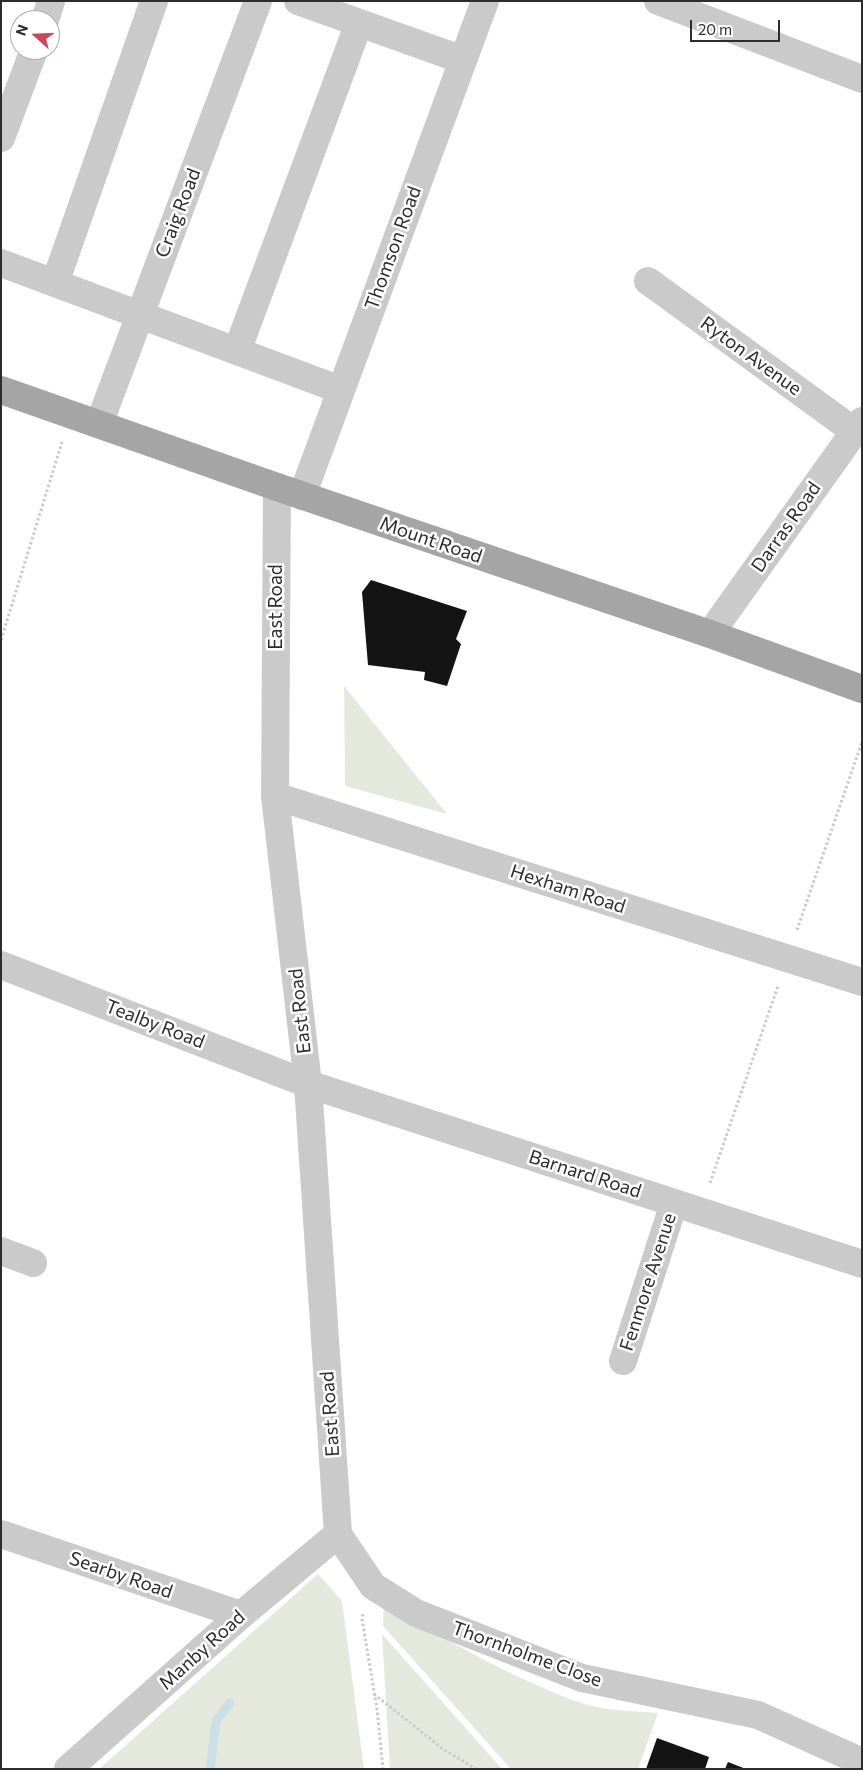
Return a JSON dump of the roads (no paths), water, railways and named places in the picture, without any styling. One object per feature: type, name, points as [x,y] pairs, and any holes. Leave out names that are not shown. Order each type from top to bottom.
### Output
[{"type":"main road","name":"Mount Road","points":[[1,390],[290,492],[710,634],[862,689]]},
{"type":"street","points":[[54,283],[154,1]]},
{"type":"street","name":"Craig Road","points":[[99,424],[258,1]]},
{"type":"street","points":[[298,1],[463,60]]},
{"type":"street","name":"Thomson Road","points":[[290,492],[341,390],[485,1]]},
{"type":"street","points":[[658,1],[862,79]]},
{"type":"street","points":[[237,351],[359,23]]},
{"type":"street","points":[[1,138],[30,60]]},
{"type":"street","points":[[1,263],[341,390]]},
{"type":"street","name":"Ryton Avenue","points":[[648,281],[858,426]]},
{"type":"street","name":"Darras Road","points":[[710,634],[858,426]]},
{"type":"street","name":"East Road","points":[[290,492],[275,796],[308,1084],[338,1534]]},
{"type":"street","name":"Hexham Road","points":[[275,796],[862,982]]},
{"type":"street","name":"Tealby Road","points":[[1,965],[308,1084]]},
{"type":"street","name":"Barnard Road","points":[[308,1084],[862,1264]]},
{"type":"street","name":"Fenmore Avenue","points":[[623,1361],[674,1203]]},
{"type":"street","points":[[1,1251],[33,1262]]},
{"type":"street","name":"Searby Road","points":[[1,1534],[240,1615]]},
{"type":"street","name":"Thornholme Close","points":[[338,1534],[373,1586],[416,1612],[582,1678],[758,1715],[862,1762]]},
{"type":"street","name":"Manby Road","points":[[68,1769],[240,1615],[338,1534]]},
{"type":"waterway","points":[[210,1769],[216,1721],[230,1703]]}]
